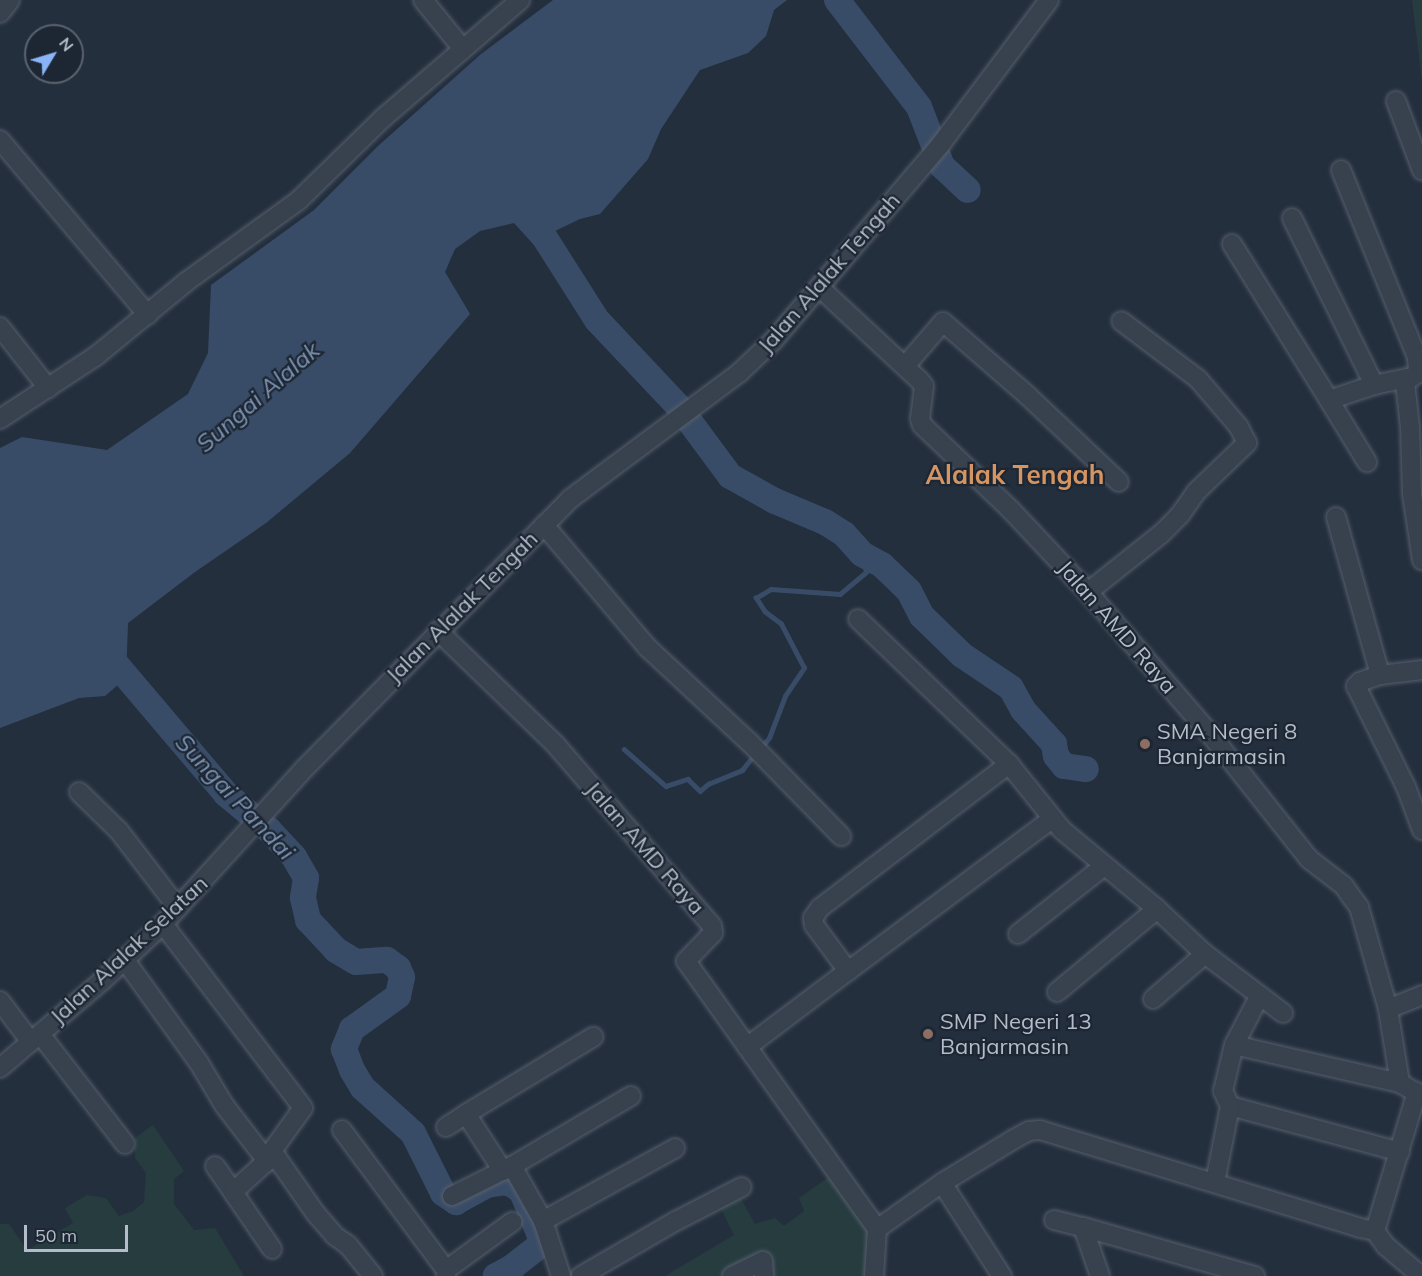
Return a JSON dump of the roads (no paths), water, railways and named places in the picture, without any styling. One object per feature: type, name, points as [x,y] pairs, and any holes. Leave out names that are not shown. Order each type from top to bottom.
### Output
[{"type":"street","points":[[0,13],[10,0]]},
{"type":"street","points":[[423,0],[462,48]]},
{"type":"street","points":[[0,419],[96,357],[186,282],[298,201],[383,118],[520,0]]},
{"type":"street","name":"Jalan Alalak Tengah","points":[[256,823],[438,631],[570,499],[688,412],[738,373],[773,341],[936,149],[1049,0]]},
{"type":"street","points":[[1396,101],[1422,170]]},
{"type":"street","points":[[0,140],[148,315]]},
{"type":"street","points":[[1329,400],[1418,373],[1417,357],[1341,170]]},
{"type":"street","points":[[1292,218],[1374,386]]},
{"type":"street","points":[[1232,244],[1366,462]]},
{"type":"street","name":"Jalan AMD Raya","points":[[819,287],[924,386],[920,419],[922,425],[1010,509],[1088,591],[1210,734],[1309,859],[1344,886],[1359,907],[1388,1009],[1415,1090],[1400,1152],[1375,1231]]},
{"type":"street","points":[[1088,591],[1161,534],[1180,515],[1196,492],[1246,443],[1239,427],[1198,379],[1121,321]]},
{"type":"street","points":[[904,366],[943,322],[1028,396],[1119,482]]},
{"type":"street","points":[[0,327],[48,388]]},
{"type":"street","points":[[1407,378],[1405,382],[1410,427],[1412,494],[1422,560]]},
{"type":"street","points":[[1336,518],[1380,675]]},
{"type":"street","points":[[544,525],[647,647],[758,750],[841,836]]},
{"type":"street","points":[[858,619],[1009,764],[1052,819],[1104,866],[1157,909],[1205,954],[1283,1013]]},
{"type":"street","name":"Jalan AMD Raya","points":[[438,631],[555,744],[712,926],[713,933],[686,961],[877,1229]]},
{"type":"street","points":[[1421,820],[1356,686],[1360,682],[1380,675],[1422,670]]},
{"type":"street","points":[[848,971],[814,925],[813,918],[820,908],[1009,764]]},
{"type":"street","points":[[79,792],[119,831],[178,908]]},
{"type":"street","points":[[747,1047],[1052,819]]},
{"type":"street","name":"Jalan Alalak Selatan","points":[[0,1068],[163,924],[256,823]]},
{"type":"street","points":[[1018,934],[1104,866]]},
{"type":"street","points":[[1057,992],[1157,909]]},
{"type":"street","points":[[163,924],[303,1108],[270,1156],[233,1192]]},
{"type":"street","points":[[1153,999],[1205,954]]},
{"type":"street","points":[[124,958],[175,1027],[184,1046],[199,1064],[224,1105],[270,1156],[335,1236],[348,1245],[373,1276]]},
{"type":"street","points":[[1388,1009],[1422,995]]},
{"type":"street","points":[[1215,1182],[1230,1106],[1223,1091],[1234,1045],[1259,997]]},
{"type":"street","points":[[0,1001],[36,1038],[126,1144]]},
{"type":"street","points":[[446,1127],[593,1037]]},
{"type":"street","points":[[1234,1045],[1415,1090]]},
{"type":"street","points":[[452,1196],[507,1168],[631,1096]]},
{"type":"street","points":[[1230,1106],[1400,1152]]},
{"type":"street","points":[[466,1114],[543,1221],[561,1276]]},
{"type":"street","points":[[342,1130],[446,1273],[512,1222]]},
{"type":"street","points":[[874,1276],[877,1229],[942,1183],[1029,1131],[1040,1130],[1375,1231],[1386,1246],[1421,1276]]},
{"type":"street","points":[[543,1221],[675,1148]]},
{"type":"street","points":[[215,1166],[272,1249]]},
{"type":"street","points":[[942,1183],[1002,1276]]},
{"type":"street","points":[[581,1276],[676,1221],[742,1187]]},
{"type":"street","points":[[1054,1220],[1255,1276]]},
{"type":"street","points":[[1083,1227],[1100,1276]]},
{"type":"street","points":[[1189,1276],[1196,1259]]},
{"type":"street","points":[[732,1276],[763,1261],[764,1276]]},
{"type":"water","name":"Sungai Alalak","points":[[553,0],[787,0],[774,10],[766,36],[748,53],[700,70],[661,129],[648,159],[600,214],[580,219],[555,231],[569,259],[553,266],[514,223],[480,231],[455,249],[445,272],[470,314],[350,453],[266,523],[195,572],[128,623],[126,678],[105,696],[79,698],[0,728],[0,448],[22,437],[107,450],[188,394],[208,353],[211,285],[314,210],[378,146],[481,54]]},
{"type":"waterway","points":[[837,0],[919,107],[942,166],[968,190]]},
{"type":"waterway","points":[[543,235],[597,320],[679,407],[730,476],[775,501],[825,522],[844,534],[862,554],[882,565],[909,591],[922,616],[962,655],[1011,688],[1023,710],[1054,744],[1056,756],[1064,766],[1086,769]]},
{"type":"waterway","points":[[760,749],[769,738],[785,696],[804,668],[781,624],[765,612],[756,598],[771,589],[840,594],[866,572],[862,554]]},
{"type":"waterway","name":"Sungai Pandai","points":[[104,650],[226,794],[269,830],[294,857],[306,878],[303,898],[308,920],[336,950],[356,962],[387,960],[398,968],[402,977],[398,996],[352,1029],[344,1049],[352,1070],[363,1088],[413,1133],[443,1193],[456,1202],[487,1185],[505,1182],[522,1192],[543,1243],[514,1266],[496,1276]]},
{"type":"waterway","points":[[624,749],[666,786],[688,779],[700,791],[708,784],[742,770],[754,755]]},
{"type":"place","name":"SMA Negeri 8 Banjarmasin","points":[[1145,744]]},
{"type":"place","name":"SMP Negeri 13 Banjarmasin","points":[[928,1034]]},
{"type":"district","name":"Alalak Tengah","points":[[1015,475]]}]
